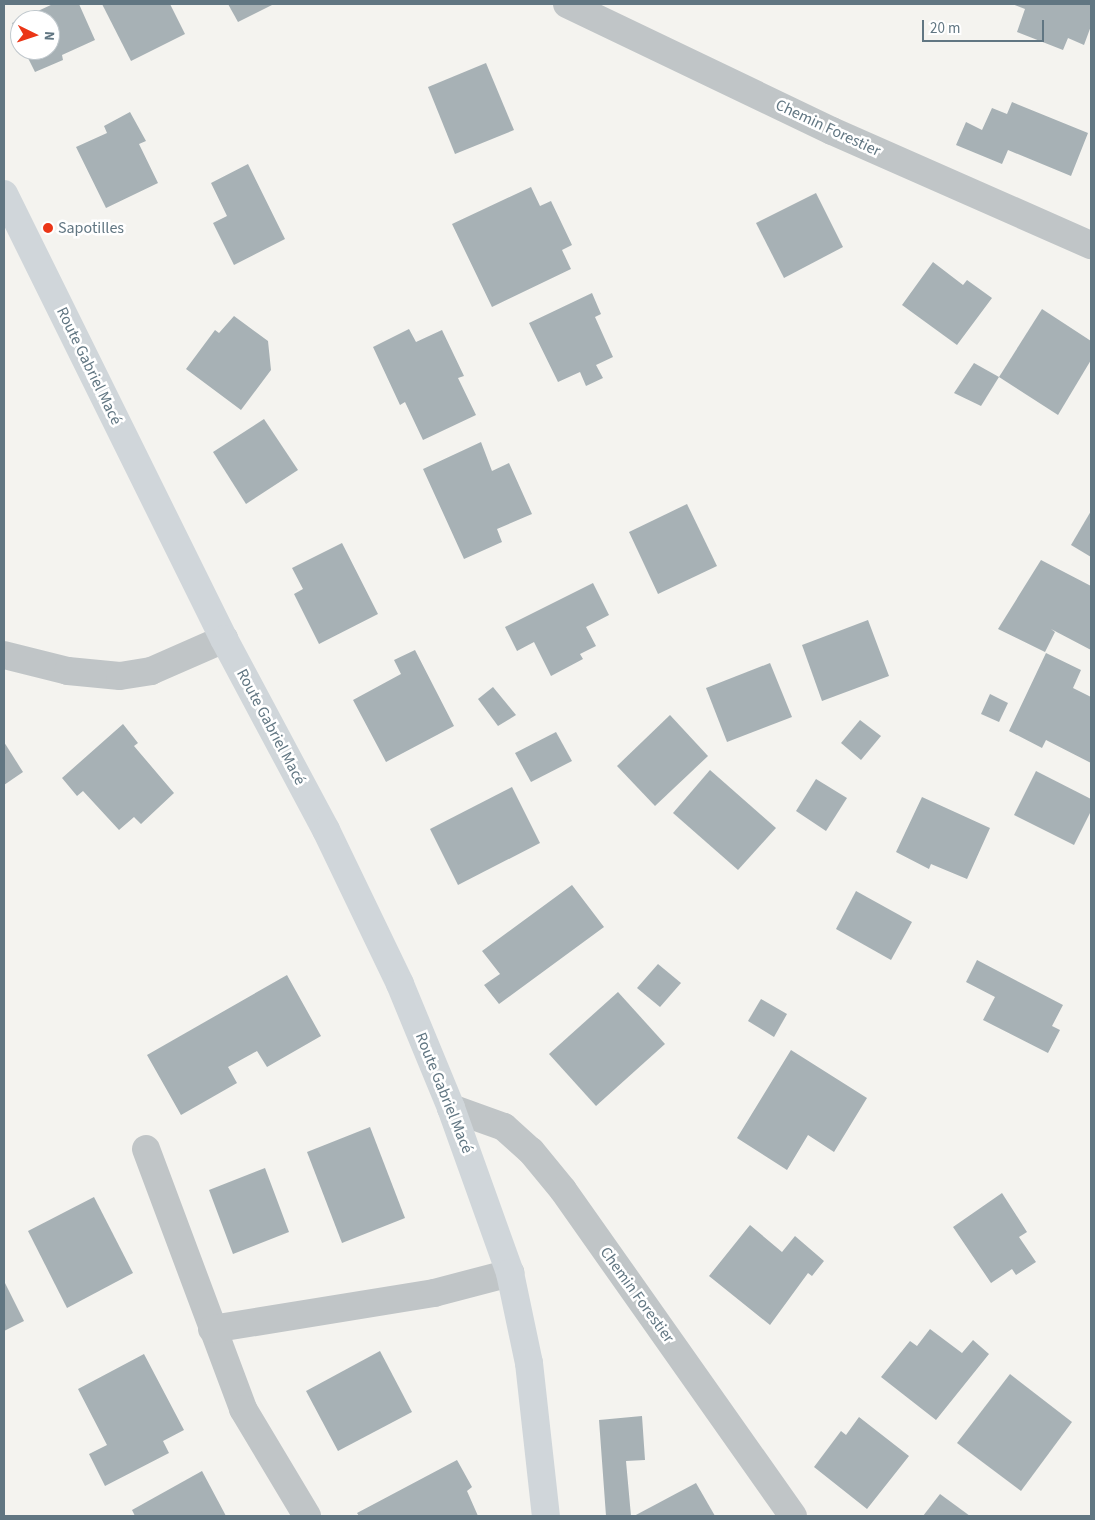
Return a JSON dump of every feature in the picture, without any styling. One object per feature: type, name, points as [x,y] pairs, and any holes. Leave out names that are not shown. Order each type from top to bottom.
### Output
[{"type":"main road","name":"Route Gabriel Macé","points":[[4,194],[224,639],[330,839],[400,984],[451,1108],[510,1273],[529,1364],[546,1516]]},
{"type":"street","name":"Chemin Forestier","points":[[567,4],[832,131],[1091,245]]},
{"type":"street","points":[[4,655],[68,671],[120,676],[151,671],[224,639]]},
{"type":"street","name":"Chemin Forestier","points":[[451,1108],[504,1128],[531,1151],[563,1190],[793,1516]]},
{"type":"street","points":[[146,1148],[243,1409],[307,1516]]},
{"type":"street","points":[[212,1329],[434,1294],[510,1273]]},
{"type":"building","points":[[53,4],[79,4],[95,40],[62,55],[63,60],[35,72],[29,60],[60,60],[60,10],[40,10]]},
{"type":"building","points":[[102,4],[170,4],[185,34],[131,61]]},
{"type":"building","points":[[228,4],[274,4],[238,22]]},
{"type":"building","points":[[1012,4],[1091,4],[1091,26],[1084,45],[1068,38],[1063,50],[1017,32],[1025,9]]},
{"type":"building","points":[[486,63],[514,130],[455,154],[428,87]]},
{"type":"building","points":[[1012,102],[1088,133],[1071,176],[1008,150],[1002,164],[956,145],[966,122],[982,130],[992,108],[1007,114]]},
{"type":"building","points":[[130,112],[146,141],[139,144],[158,183],[106,208],[76,147],[107,133],[104,126]]},
{"type":"building","points":[[248,164],[285,239],[234,265],[213,223],[227,216],[211,183]]},
{"type":"building","points":[[531,187],[540,206],[551,201],[572,245],[562,250],[571,269],[492,307],[452,224]]},
{"type":"building","points":[[816,193],[843,247],[784,278],[756,223]]},
{"type":"building","points":[[933,262],[963,285],[967,280],[992,298],[957,345],[902,305]]},
{"type":"building","points":[[592,293],[601,314],[595,317],[613,357],[596,365],[603,378],[586,386],[580,372],[558,382],[529,323]]},
{"type":"building","points":[[1042,309],[1091,341],[1091,360],[1058,415],[999,377]]},
{"type":"building","points":[[234,316],[268,341],[271,370],[241,410],[186,369],[215,330],[219,333]]},
{"type":"building","points":[[409,329],[416,342],[442,330],[464,376],[458,378],[476,415],[423,440],[405,402],[400,405],[373,347]]},
{"type":"building","points":[[974,363],[999,377],[981,406],[954,393]]},
{"type":"building","points":[[264,419],[298,470],[246,504],[213,452]]},
{"type":"building","points":[[481,442],[492,471],[509,463],[532,514],[497,529],[502,542],[464,559],[423,469]]},
{"type":"building","points":[[687,504],[717,566],[658,594],[629,532]]},
{"type":"building","points":[[1091,511],[1091,557],[1071,545]]},
{"type":"building","points":[[342,543],[378,614],[319,644],[294,594],[303,589],[292,568]]},
{"type":"building","points":[[1041,560],[1091,586],[1091,650],[1051,629],[1055,632],[1045,652],[998,629]]},
{"type":"building","points":[[593,583],[609,615],[586,627],[596,646],[580,654],[583,659],[551,676],[534,642],[517,651],[505,627]]},
{"type":"building","points":[[868,620],[889,676],[822,701],[802,645]]},
{"type":"building","points":[[415,650],[454,726],[386,762],[353,700],[401,674],[394,660]]},
{"type":"building","points":[[1046,653],[1081,670],[1073,688],[1091,697],[1091,763],[1046,740],[1042,748],[1009,731]]},
{"type":"building","points":[[770,663],[792,717],[727,742],[706,688]]},
{"type":"building","points":[[493,687],[516,715],[498,726],[478,699]]},
{"type":"building","points":[[990,694],[1008,703],[999,722],[981,714]]},
{"type":"building","points":[[670,715],[708,756],[655,806],[617,766]]},
{"type":"building","points":[[860,720],[881,736],[861,760],[841,743]]},
{"type":"building","points":[[123,724],[138,743],[134,746],[174,793],[141,824],[134,817],[119,830],[83,791],[77,796],[62,778]]},
{"type":"building","points":[[556,732],[572,761],[531,782],[515,753]]},
{"type":"building","points":[[4,742],[23,772],[4,785]]},
{"type":"building","points":[[710,770],[776,828],[738,870],[673,813]]},
{"type":"building","points":[[1036,771],[1091,799],[1091,811],[1074,845],[1014,815]]},
{"type":"building","points":[[816,779],[847,798],[826,831],[796,811]]},
{"type":"building","points":[[512,787],[540,843],[458,885],[430,829]]},
{"type":"building","points":[[922,797],[990,828],[967,879],[931,864],[929,869],[896,852]]},
{"type":"building","points":[[572,885],[604,927],[499,1004],[484,985],[500,974],[482,951]]},
{"type":"building","points":[[856,891],[912,922],[891,960],[836,929]]},
{"type":"building","points":[[977,960],[1063,1005],[1052,1026],[1060,1030],[1048,1053],[983,1020],[995,997],[966,982]]},
{"type":"building","points":[[658,964],[681,983],[660,1007],[637,988]]},
{"type":"building","points":[[287,975],[321,1036],[267,1067],[257,1051],[228,1067],[237,1083],[181,1115],[147,1055]]},
{"type":"building","points":[[618,992],[665,1044],[596,1106],[549,1054]]},
{"type":"building","points":[[761,999],[787,1014],[774,1037],[748,1021]]},
{"type":"building","points":[[791,1050],[867,1098],[834,1152],[808,1135],[787,1170],[737,1138]]},
{"type":"building","points":[[370,1127],[405,1218],[342,1243],[307,1152]]},
{"type":"building","points":[[265,1168],[289,1232],[233,1254],[209,1190]]},
{"type":"building","points":[[1002,1193],[1027,1232],[1019,1237],[1036,1262],[1016,1275],[1012,1269],[991,1283],[953,1227]]},
{"type":"building","points":[[94,1197],[133,1273],[67,1308],[28,1231]]},
{"type":"building","points":[[750,1225],[782,1252],[795,1236],[824,1261],[812,1276],[808,1273],[770,1325],[709,1276]]},
{"type":"building","points":[[4,1281],[24,1321],[4,1331]]},
{"type":"building","points":[[930,1329],[962,1353],[973,1340],[989,1354],[936,1420],[881,1377],[910,1341],[917,1346]]},
{"type":"building","points":[[380,1351],[412,1412],[338,1451],[306,1391]]},
{"type":"building","points":[[144,1354],[184,1430],[163,1441],[169,1453],[105,1486],[89,1454],[107,1445],[78,1389]]},
{"type":"building","points":[[1010,1374],[1072,1422],[1021,1491],[957,1443]]},
{"type":"building","points":[[642,1416],[645,1460],[626,1461],[631,1516],[606,1516],[599,1420]]},
{"type":"building","points":[[859,1417],[909,1456],[867,1509],[814,1467],[841,1431],[846,1435]]},
{"type":"building","points":[[457,1460],[472,1487],[467,1491],[478,1516],[359,1516],[357,1513]]},
{"type":"building","points":[[202,1471],[226,1516],[135,1516],[132,1510]]},
{"type":"building","points":[[696,1483],[715,1516],[634,1516]]},
{"type":"building","points":[[940,1494],[970,1516],[923,1516]]},
{"type":"place","name":"Sapotilles","points":[[48,228]]}]
